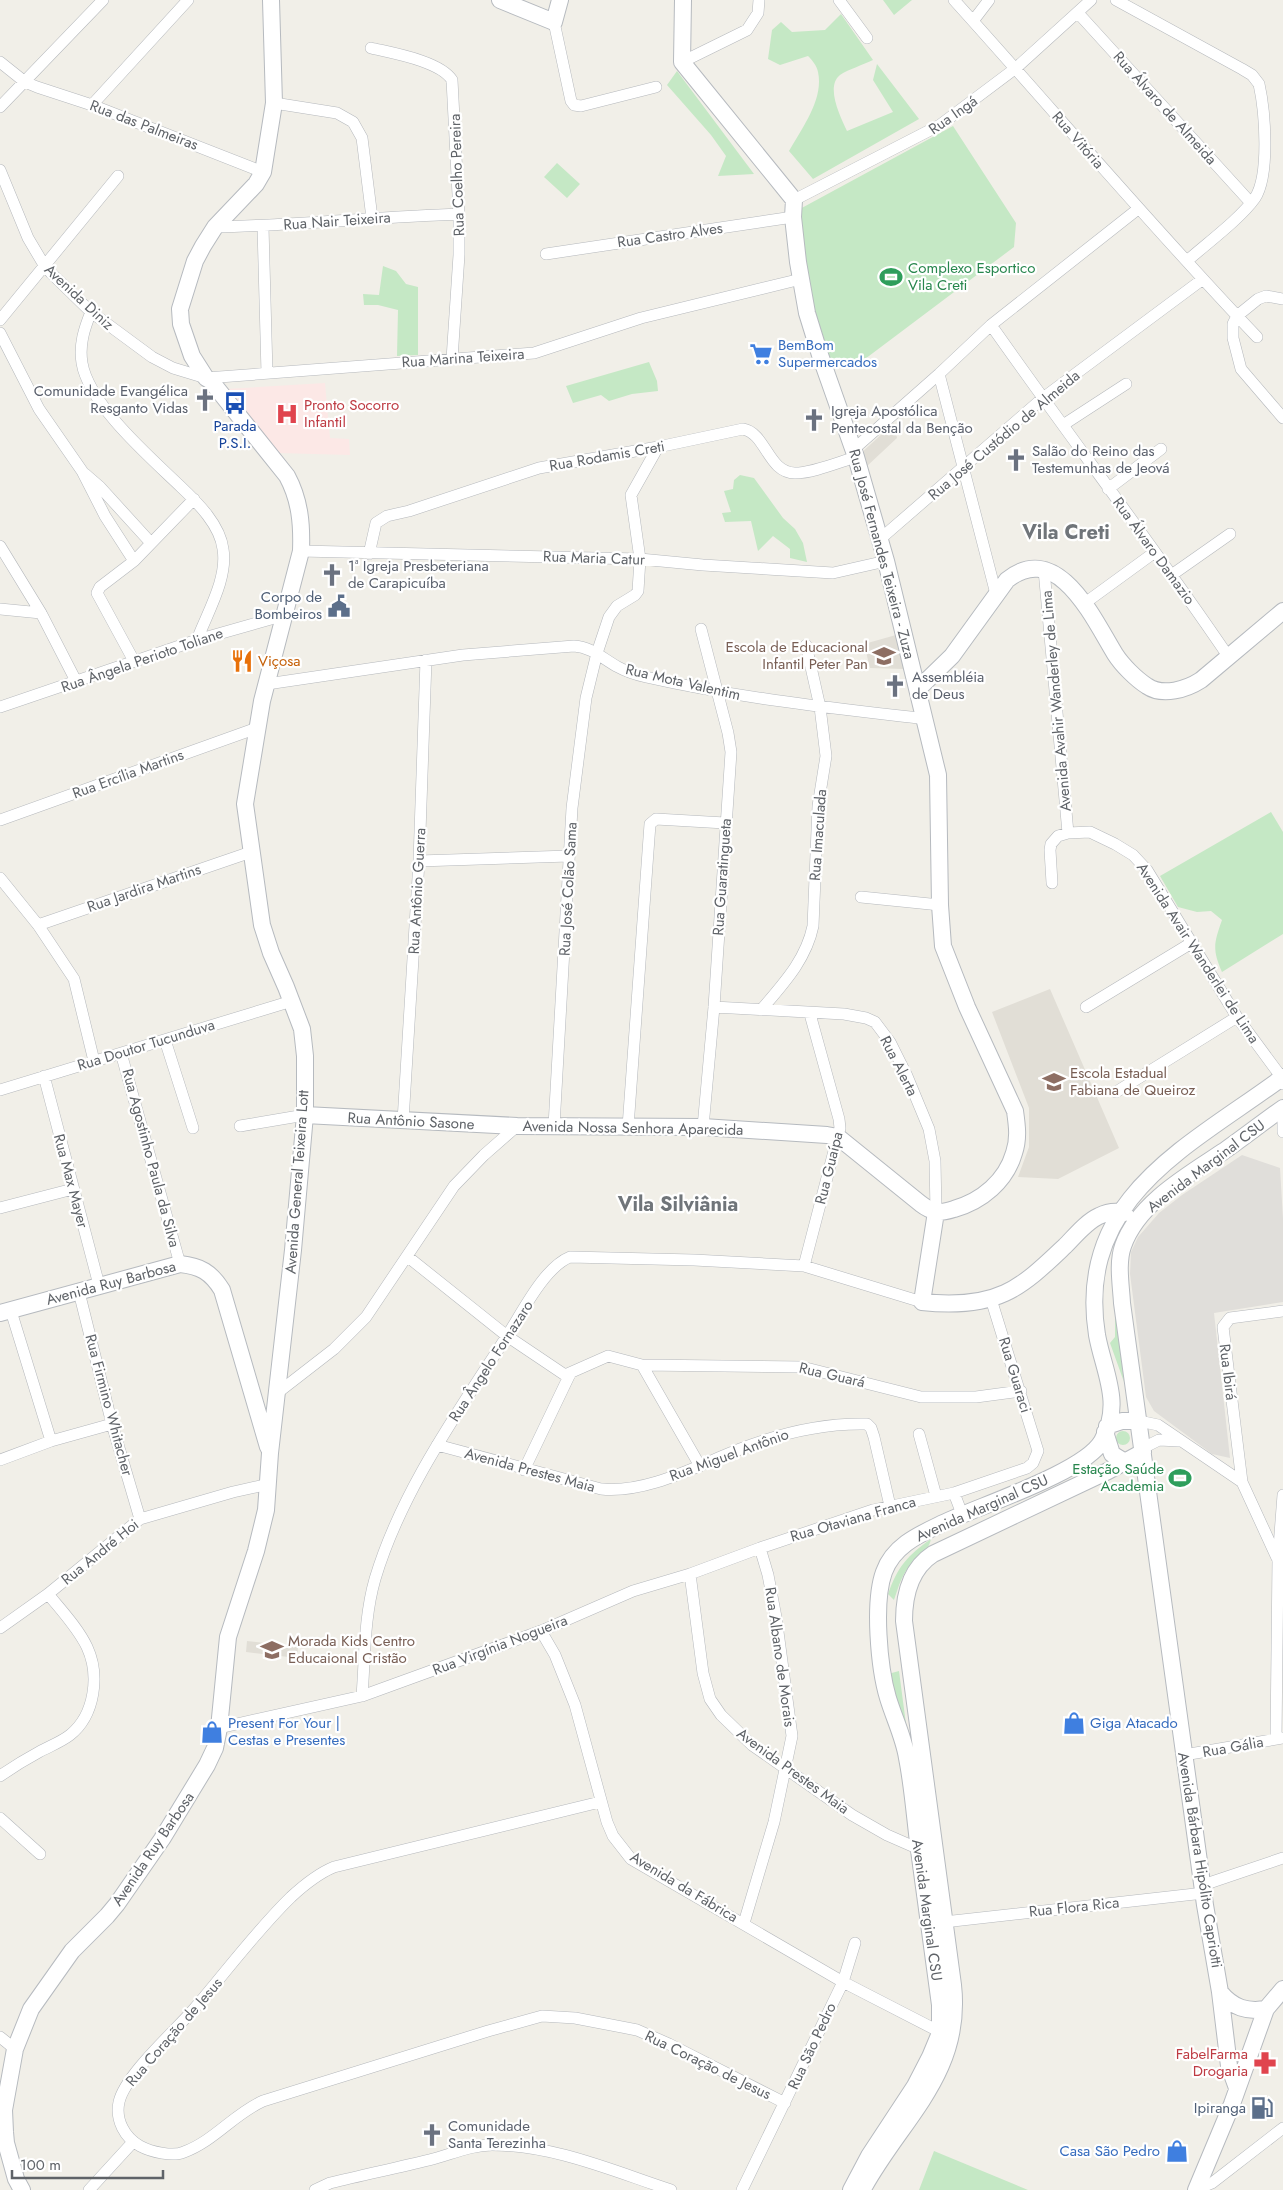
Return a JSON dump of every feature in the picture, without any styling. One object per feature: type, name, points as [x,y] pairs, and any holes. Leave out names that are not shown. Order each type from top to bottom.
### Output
[{"type":"street","points":[[0,108],[104,0]]},
{"type":"street","points":[[92,104],[188,0]]},
{"type":"street","name":"Avenida General Teixeira Lott","points":[[269,1484],[270,1454],[293,1250],[305,1115],[304,1042],[292,1001],[265,939],[251,852],[246,794],[257,728],[301,551],[302,527],[295,491],[287,476],[211,381],[206,378],[192,356],[185,338],[180,309],[195,261],[214,228],[246,198],[263,172],[274,103],[271,0]]},
{"type":"street","points":[[500,0],[554,22]]},
{"type":"street","points":[[560,0],[554,22],[571,100],[574,105],[581,106],[656,87]]},
{"type":"street","points":[[683,0],[682,62],[794,200]]},
{"type":"street","points":[[682,62],[747,30],[758,13],[759,0]]},
{"type":"street","points":[[839,0],[867,38]]},
{"type":"street","name":"Rua Vitória","points":[[954,0],[1016,68],[1138,209],[1257,337]]},
{"type":"street","points":[[973,21],[988,0]]},
{"type":"street","name":"Rua Ingá","points":[[794,200],[923,136],[956,115],[1016,68],[1091,0]]},
{"type":"street","points":[[1116,0],[1242,69],[1256,79],[1261,93],[1265,156],[1260,187],[1251,203],[1186,261]]},
{"type":"street","name":"Rua Álvaro de Almeida","points":[[1078,13],[1251,203]]},
{"type":"street","name":"Rua Coelho Pereira","points":[[371,48],[425,62],[444,72],[452,80],[459,214],[459,255],[452,359]]},
{"type":"street","name":"Rua das Palmeiras","points":[[0,62],[25,82],[36,87],[92,104],[263,172]]},
{"type":"street","points":[[274,103],[337,113],[353,122],[362,138],[372,218]]},
{"type":"street","name":"Avenida Diniz","points":[[0,170],[3,193],[44,265],[91,312],[152,357],[173,368],[206,378]]},
{"type":"street","points":[[0,320],[118,176]]},
{"type":"street","name":"Rua José Fernandes Teixeira - Zuza","points":[[794,200],[793,217],[801,279],[808,313],[820,355],[855,453],[886,561],[926,719],[938,775],[940,905],[943,946],[954,977],[1015,1111],[1017,1127],[1015,1153],[1007,1171],[999,1181],[973,1202],[946,1211],[936,1212]]},
{"type":"street","points":[[855,453],[991,325],[1138,209]]},
{"type":"street","name":"Rua Nair Teixeira","points":[[214,228],[262,227],[372,218],[459,214]]},
{"type":"street","name":"Rua Castro Alves","points":[[546,254],[793,217]]},
{"type":"street","points":[[262,227],[267,373]]},
{"type":"street","name":"Rua Marina Teixeira","points":[[206,378],[534,353],[641,318],[801,279]]},
{"type":"street","name":"Rua José Custódio de Almeida","points":[[879,540],[965,468],[1043,398],[1203,279]]},
{"type":"street","points":[[1283,299],[1266,296],[1258,299],[1237,316],[1233,324],[1233,338],[1241,368],[1283,418]]},
{"type":"street","points":[[91,312],[82,335],[80,350],[86,379],[122,428],[194,499],[220,536],[224,565],[197,640]]},
{"type":"street","name":"Rua Álvaro Damazio","points":[[991,325],[1108,488],[1173,574],[1228,656]]},
{"type":"street","points":[[0,334],[39,408],[82,471],[105,516],[134,561]]},
{"type":"street","points":[[939,374],[965,468],[996,594]]},
{"type":"street","points":[[1063,425],[1126,384]]},
{"type":"street","name":"Rua Rodamis Creti","points":[[369,554],[376,523],[387,516],[409,511],[539,468],[658,447],[743,429],[754,434],[776,464],[785,471],[800,472],[855,453]]},
{"type":"street","name":"Rua José Colão Sama","points":[[554,1126],[569,856],[578,757],[586,698],[597,653],[612,611],[638,591],[640,559],[631,495],[658,447]]},
{"type":"street","points":[[1108,488],[1161,449]]},
{"type":"street","points":[[82,471],[100,486],[151,543]]},
{"type":"street","points":[[134,661],[97,593],[100,587],[134,561],[194,499]]},
{"type":"street","points":[[1173,574],[1230,534]]},
{"type":"street","points":[[0,546],[41,613],[76,681]]},
{"type":"street","name":"Rua Maria Catur","points":[[301,551],[640,559],[703,566],[833,573],[886,561]]},
{"type":"street","points":[[1085,603],[1156,552]]},
{"type":"street","points":[[918,689],[952,656],[996,594],[1013,575],[1028,570],[1044,570],[1055,575],[1071,588],[1085,603],[1116,656],[1148,687],[1163,691],[1189,687],[1201,680],[1283,611]]},
{"type":"street","name":"Avenida Avahir Wanderley de Lima","points":[[1044,570],[1068,833]]},
{"type":"street","points":[[0,609],[41,613]]},
{"type":"street","name":"Rua Ângela Perioto Toliane","points":[[0,707],[197,640],[285,615]]},
{"type":"street","name":"Rua Guaratingueta","points":[[701,629],[718,692],[731,752],[714,1007],[703,1127]]},
{"type":"street","name":"Rua Imaculada","points":[[762,1010],[802,959],[810,940],[813,926],[818,806],[826,756],[820,707],[806,645]]},
{"type":"street","name":"Rua Mota Valentim","points":[[267,684],[426,660],[582,646],[597,653],[618,668],[718,692],[820,707],[926,719]]},
{"type":"street","name":"Rua Antônio Guerra","points":[[403,1121],[419,861],[426,660]]},
{"type":"street","name":"Rua Ercília Martins","points":[[0,820],[257,728]]},
{"type":"street","points":[[628,1127],[649,827],[652,821],[656,819],[725,823]]},
{"type":"street","name":"Avenida Avair Wanderlei de Lima","points":[[1068,833],[1090,832],[1133,854],[1147,870],[1237,1017],[1283,1080]]},
{"type":"street","points":[[1052,883],[1051,844],[1058,836],[1068,833]]},
{"type":"street","name":"Rua Jardira Martins","points":[[38,925],[251,852]]},
{"type":"street","points":[[419,861],[569,856]]},
{"type":"street","points":[[0,878],[38,925],[74,979],[94,1061]]},
{"type":"street","points":[[861,897],[940,905]]},
{"type":"street","points":[[1086,1007],[1192,942]]},
{"type":"street","name":"Rua Doutor Tucunduva","points":[[0,1090],[292,1001]]},
{"type":"street","name":"Rua Alerta","points":[[714,1007],[810,1014],[844,1014],[871,1019],[890,1042],[907,1076],[929,1129],[935,1161],[936,1212]]},
{"type":"street","name":"Rua Guaípa","points":[[804,1266],[840,1128],[840,1119],[810,1014]]},
{"type":"street","points":[[1116,1092],[1237,1017]]},
{"type":"street","points":[[165,1040],[192,1128]]},
{"type":"street","name":"Rua Agostinho Paula da Silva","points":[[121,1053],[180,1264]]},
{"type":"street","name":"Rua Max Mayer","points":[[44,1076],[99,1285]]},
{"type":"street","name":"Avenida Marginal CSU","points":[[946,2035],[940,2005],[907,1757],[887,1695],[881,1663],[879,1598],[883,1573],[891,1558],[907,1541],[962,1514],[1057,1475],[1072,1467],[1095,1450],[1106,1429],[1112,1404],[1112,1388],[1098,1336],[1095,1293],[1098,1264],[1108,1232],[1119,1212],[1159,1166],[1283,1080]]},
{"type":"street","name":"Avenida Marginal CSU","points":[[946,2035],[955,2018],[955,2002],[904,1621],[905,1597],[914,1572],[922,1561],[941,1550],[1125,1462],[1143,1450],[1122,1303],[1120,1263],[1122,1248],[1130,1229],[1139,1217],[1162,1196],[1283,1108]]},
{"type":"street","points":[[240,1126],[305,1115]]},
{"type":"street","name":"Rua Antônio Sasone","points":[[305,1115],[517,1126]]},
{"type":"street","points":[[1283,1119],[1283,1132]]},
{"type":"street","name":"Avenida Nossa Senhora Aparecida","points":[[276,1394],[349,1335],[366,1317],[408,1258],[454,1186],[484,1155],[517,1126],[703,1127],[778,1130],[838,1137]]},
{"type":"street","points":[[838,1137],[921,1204],[936,1212],[922,1302],[946,1304],[991,1299],[1022,1283],[1088,1223],[1099,1216],[1119,1212],[1139,1217]]},
{"type":"street","points":[[0,1208],[73,1189]]},
{"type":"street","name":"Rua Ângelo Fornazaro","points":[[362,1696],[367,1628],[375,1581],[388,1542],[437,1445],[551,1269],[557,1264],[570,1257],[694,1260],[804,1266],[922,1302]]},
{"type":"street","points":[[408,1258],[507,1336],[566,1374],[524,1470]]},
{"type":"street","name":"Avenida Ruy Barbosa","points":[[6,1312],[180,1264],[194,1266],[208,1272],[222,1290],[270,1454]]},
{"type":"street","name":"Rua Firmino Whitacher","points":[[79,1292],[112,1424],[140,1519]]},
{"type":"street","name":"Rua Guaraci","points":[[991,1299],[1038,1451]]},
{"type":"street","name":"Rua Ibirá","points":[[1242,1482],[1223,1326],[1230,1318],[1283,1311]]},
{"type":"street","points":[[6,1312],[51,1441]]},
{"type":"street","name":"Rua Guará","points":[[566,1374],[608,1356],[642,1365],[802,1367],[921,1396],[968,1397],[1021,1391]]},
{"type":"street","points":[[642,1365],[700,1466]]},
{"type":"street","points":[[1125,1462],[1112,1454],[1106,1429],[1122,1421],[1140,1421],[1158,1425],[1242,1482],[1278,1560]]},
{"type":"street","points":[[0,1460],[51,1441],[112,1424]]},
{"type":"street","name":"Rua Miguel Antônio","points":[[623,1490],[670,1477],[750,1445],[791,1432],[819,1426],[867,1424],[871,1428],[874,1437],[890,1506]]},
{"type":"street","points":[[919,1434],[936,1496]]},
{"type":"street","points":[[1143,1450],[1159,1440],[1179,1441]]},
{"type":"street","name":"Avenida Prestes Maia","points":[[437,1445],[524,1470],[601,1489],[623,1490]]},
{"type":"street","name":"Avenida Bárbara Hipólito Capriotti","points":[[1143,1450],[1184,1755],[1220,1992],[1229,2066],[1237,2088]]},
{"type":"street","name":"Rua Otaviana Franca","points":[[690,1574],[760,1548],[890,1506],[954,1493],[1017,1473],[1033,1463],[1038,1451]]},
{"type":"street","name":"Avenida Ruy Barbosa","points":[[22,2190],[16,2179],[4,2132],[4,2110],[15,2049],[31,2009],[72,1951],[117,1904],[184,1805],[207,1766],[215,1748],[219,1728],[226,1646],[256,1551],[266,1510],[269,1484]]},
{"type":"street","name":"Rua André Hoi","points":[[0,1628],[48,1594],[140,1519],[269,1484]]},
{"type":"street","points":[[954,1493],[962,1514]]},
{"type":"street","points":[[1280,1739],[1278,1560],[1283,1495]]},
{"type":"street","name":"Rua Albano de Morais","points":[[744,1923],[774,1822],[792,1736],[776,1617],[768,1575],[760,1548]]},
{"type":"street","name":"Avenida Prestes Maia","points":[[690,1574],[703,1673],[710,1699],[721,1715],[752,1745],[852,1815],[881,1832],[919,1849]]},
{"type":"street","name":"Rua Virgínia Nogueira","points":[[219,1728],[362,1696],[541,1631],[633,1591],[690,1574]]},
{"type":"street","points":[[0,1776],[68,1736],[84,1720],[89,1707],[94,1678],[87,1646],[48,1594]]},
{"type":"street","points":[[880,1649],[886,1661],[895,1662],[900,1660],[904,1621]]},
{"type":"street","name":"Avenida da Fábrica","points":[[541,1631],[555,1655],[575,1704],[600,1802],[613,1836],[632,1858],[843,1982],[946,2035]]},
{"type":"street","name":"Rua Gália","points":[[1184,1755],[1280,1739]]},
{"type":"street","name":"Rua Coração de Jesus","points":[[600,1802],[343,1865],[318,1874],[290,1898],[265,1925],[194,2009],[132,2077],[119,2102],[118,2114],[126,2136],[133,2142],[155,2151],[182,2153],[200,2145],[248,2108],[263,2101],[488,2030],[542,2016],[591,2020],[637,2030],[669,2044],[785,2103]]},
{"type":"street","points":[[0,1818],[40,1854]]},
{"type":"street","name":"Rua Flora Rica","points":[[944,1922],[1204,1889],[1283,1858]]},
{"type":"street","name":"Rua São Pedro","points":[[742,2190],[843,1982],[855,1943]]},
{"type":"street","points":[[1196,2189],[1232,2104],[1266,2008],[1283,1989]]},
{"type":"street","points":[[1220,1992],[1227,2000],[1245,2010],[1266,2008]]},
{"type":"street","points":[[851,2190],[869,2156],[946,2035]]},
{"type":"street","points":[[863,2190],[925,2095],[943,2061],[946,2035]]},
{"type":"street","points":[[0,2037],[15,2049]]},
{"type":"street","points":[[1196,2189],[1212,2183],[1283,2128]]},
{"type":"street","points":[[89,2190],[133,2142]]},
{"type":"street","points":[[315,2190],[330,2183],[430,2160],[468,2148],[490,2145],[543,2150],[578,2159],[671,2190]]},
{"type":"shaded area","name":"Pronto Socorro Infantil","points":[[325,383],[330,438],[349,439],[350,455],[277,453],[226,389]]},
{"type":"shaded area","points":[[894,423],[897,438],[866,467],[860,454]]},
{"type":"shaded area","name":"Escola de Educacional Infantil Peter Pan","points":[[896,635],[904,669],[870,668],[864,644]]},
{"type":"shaded area","name":"Escola Estadual Fabiana de Queiroz","points":[[1050,989],[1119,1148],[1058,1179],[1018,1177],[1029,1147],[1029,1108],[992,1012]]},
{"type":"shaded area","points":[[1242,1155],[1280,1168],[1283,1219],[1283,1302],[1214,1313],[1230,1458],[1212,1454],[1154,1411],[1146,1397],[1130,1274],[1131,1252],[1138,1237],[1159,1213],[1182,1195]]},
{"type":"shaded area","name":"Morada Kids Centro Educaional Cristão","points":[[247,1641],[298,1647],[297,1658],[246,1652]]},
{"type":"green space","points":[[883,0],[912,0],[894,15]]},
{"type":"green space","points":[[841,14],[873,60],[840,75],[836,80],[834,95],[847,131],[893,112],[873,80],[877,64],[919,119],[813,179],[789,151],[815,103],[819,82],[817,70],[808,56],[780,65],[768,59],[772,30],[781,22],[792,32],[825,30]]},
{"type":"green space","points":[[677,71],[754,174],[718,176],[726,156],[711,135],[667,85]]},
{"type":"green space","name":"Complexo Esportico Vila Creti","points":[[953,126],[1016,223],[1014,247],[853,368],[829,362],[813,307],[798,210]]},
{"type":"green space","points":[[557,163],[580,184],[567,198],[544,177]]},
{"type":"green space","points":[[383,266],[396,271],[406,284],[418,287],[418,355],[397,356],[398,310],[378,305],[364,305],[363,294],[379,295]]},
{"type":"green space","points":[[649,362],[657,381],[658,391],[632,394],[609,401],[601,395],[573,403],[566,386]]},
{"type":"green space","points":[[740,475],[754,478],[783,518],[795,529],[803,543],[807,562],[790,558],[790,549],[773,536],[758,551],[751,521],[725,522],[722,513],[731,512],[724,491],[733,489],[734,480]]},
{"type":"green space","points":[[1271,812],[1283,832],[1283,934],[1222,972],[1215,952],[1215,946],[1222,920],[1211,911],[1197,912],[1178,907],[1160,876]]},
{"type":"green space","points":[[1115,1302],[1124,1382],[1110,1343],[1115,1337]]},
{"type":"green space","points":[[1120,1431],[1126,1431],[1130,1438],[1126,1445],[1120,1445],[1116,1441],[1116,1435]]},
{"type":"green space","points":[[931,1539],[927,1548],[904,1574],[894,1600],[888,1594],[904,1562]]},
{"type":"green space","points":[[899,1671],[911,1762],[888,1674]]},
{"type":"green space","points":[[934,2151],[1028,2190],[919,2190]]},
{"type":"place","name":"Complexo Esportico Vila Creti","points":[[891,277]]},
{"type":"place","name":"BemBom Supermercados","points":[[761,354]]},
{"type":"place","name":"Comunidade Evangélica Resganto Vidas","points":[[205,400]]},
{"type":"place","name":"Parada P.S.I.","points":[[235,403]]},
{"type":"place","name":"Pronto Socorro Infantil","points":[[287,414]]},
{"type":"place","name":"Igreja Apostólica Pentecostal da Benção","points":[[814,420]]},
{"type":"place","name":"Salão do Reino das Testemunhas de Jeová","points":[[1016,460]]},
{"type":"place","name":"1ª Igreja Presbeteriana de Carapicuíba","points":[[332,575]]},
{"type":"place","name":"Corpo de Bombeiros","points":[[339,606]]},
{"type":"place","name":"Escola de Educacional Infantil Peter Pan","points":[[884,656]]},
{"type":"place","name":"Viçosa","points":[[242,661]]},
{"type":"place","name":"Assembléia de Deus","points":[[895,686]]},
{"type":"place","name":"Escola Estadual Fabiana de Queiroz","points":[[1054,1082]]},
{"type":"place","name":"Estação Saúde Academia","points":[[1180,1478]]},
{"type":"place","name":"Morada Kids Centro Educaional Cristão","points":[[272,1650]]},
{"type":"place","name":"Giga Atacado","points":[[1074,1723]]},
{"type":"place","name":"Present For Your | Cestas e Presentes","points":[[212,1732]]},
{"type":"place","name":"FabelFarma Drogaria","points":[[1265,2063]]},
{"type":"place","name":"Ipiranga","points":[[1262,2108]]},
{"type":"place","name":"Comunidade Santa Terezinha","points":[[432,2135]]},
{"type":"place","name":"Casa São Pedro","points":[[1177,2151]]},
{"type":"district","name":"Vila Creti","points":[[1066,532]]},
{"type":"district","name":"Vila Silviânia","points":[[678,1204]]}]
